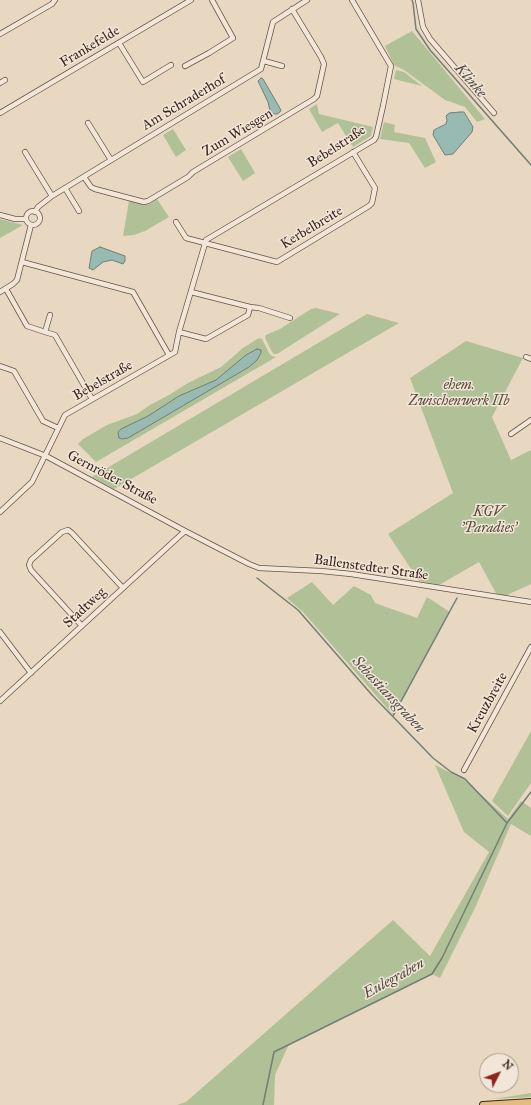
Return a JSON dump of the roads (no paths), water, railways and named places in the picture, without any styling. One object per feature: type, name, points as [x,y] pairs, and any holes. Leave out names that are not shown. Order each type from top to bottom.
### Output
[{"type":"highway","points":[[484,1105],[531,1102]]},
{"type":"street","points":[[0,34],[52,4],[55,0]]},
{"type":"street","name":"Frankefelde","points":[[0,113],[191,0]]},
{"type":"street","points":[[185,66],[233,38],[212,0]]},
{"type":"street","name":"Am Schraderhof","points":[[26,219],[28,214],[33,211],[35,212],[38,207],[52,196],[256,73],[261,69],[264,61],[273,22],[307,0]]},
{"type":"street","name":"Bebelstraße","points":[[205,242],[209,238],[374,140],[376,137],[391,66],[352,0]]},
{"type":"street","points":[[418,0],[423,26],[430,39],[494,113]]},
{"type":"street","name":"Zum Wiesgen","points":[[84,177],[95,190],[144,202],[148,201],[188,177],[193,172],[314,100],[317,96],[324,64],[319,52],[292,9]]},
{"type":"street","points":[[119,43],[143,82],[172,66]]},
{"type":"street","points":[[264,61],[282,66]]},
{"type":"street","points":[[88,123],[111,160]]},
{"type":"street","points":[[25,152],[52,196]]},
{"type":"street","name":"Kerbelbreite","points":[[205,242],[277,262],[370,206],[375,188],[353,152]]},
{"type":"street","points":[[65,188],[79,210]]},
{"type":"street","points":[[31,225],[35,225],[40,220],[39,215],[35,212]]},
{"type":"street","points":[[0,215],[15,219],[26,219],[31,225]]},
{"type":"street","points":[[22,262],[133,292],[169,355],[175,352],[179,332],[205,242],[186,238],[176,222]]},
{"type":"street","points":[[0,292],[17,280],[31,225]]},
{"type":"street","points":[[6,289],[27,326],[55,335],[92,399]]},
{"type":"street","points":[[191,292],[259,308],[290,318]]},
{"type":"street","points":[[179,332],[206,339],[248,315],[250,307]]},
{"type":"street","points":[[46,332],[50,315]]},
{"type":"street","name":"Bebelstraße","points":[[0,512],[32,482],[65,415],[169,355]]},
{"type":"street","points":[[526,357],[531,360]]},
{"type":"street","points":[[0,366],[14,371],[43,421],[58,428]]},
{"type":"street","points":[[511,434],[531,420]]},
{"type":"street","name":"Gernröder Straße","points":[[0,438],[46,456],[212,544]]},
{"type":"street","points":[[82,626],[31,570],[29,565],[31,560],[62,532],[69,530],[123,588]]},
{"type":"street","name":"Stadtweg","points":[[0,701],[185,531]]},
{"type":"street","name":"Ballenstedter Straße","points":[[212,544],[259,568],[351,574],[531,602]]},
{"type":"street","points":[[0,632],[31,673]]},
{"type":"street","name":"Kreuzbreite","points":[[464,770],[531,647]]},
{"type":"water","points":[[261,78],[281,110],[277,114],[273,114],[270,111],[268,102],[258,81]]},
{"type":"water","points":[[464,112],[473,127],[472,132],[453,154],[445,155],[433,135],[434,130],[446,124],[446,116],[449,113]]},
{"type":"water","points":[[100,247],[125,256],[125,261],[123,264],[112,260],[103,262],[93,270],[89,268],[92,251]]},
{"type":"water","points":[[257,349],[261,350],[261,353],[257,360],[249,367],[128,438],[119,438],[118,432],[121,429],[148,416],[179,396],[216,380],[246,355]]},
{"type":"waterway","name":"Klinke","points":[[412,0],[416,29],[430,50],[531,165]]},
{"type":"waterway","name":"Sebastiansgraben","points":[[257,578],[298,610],[372,695],[433,758],[451,772],[465,779],[507,823]]},
{"type":"waterway","points":[[393,716],[457,598]]},
{"type":"waterway","name":"Eulegraben","points":[[263,1105],[274,1052],[432,974],[442,958],[507,823],[531,792]]},
{"type":"park label","name":"ehem. Zwischenwerk IIb","points":[[459,394]]},
{"type":"park label","name":"KGV 'Paradies'","points":[[489,522]]}]
